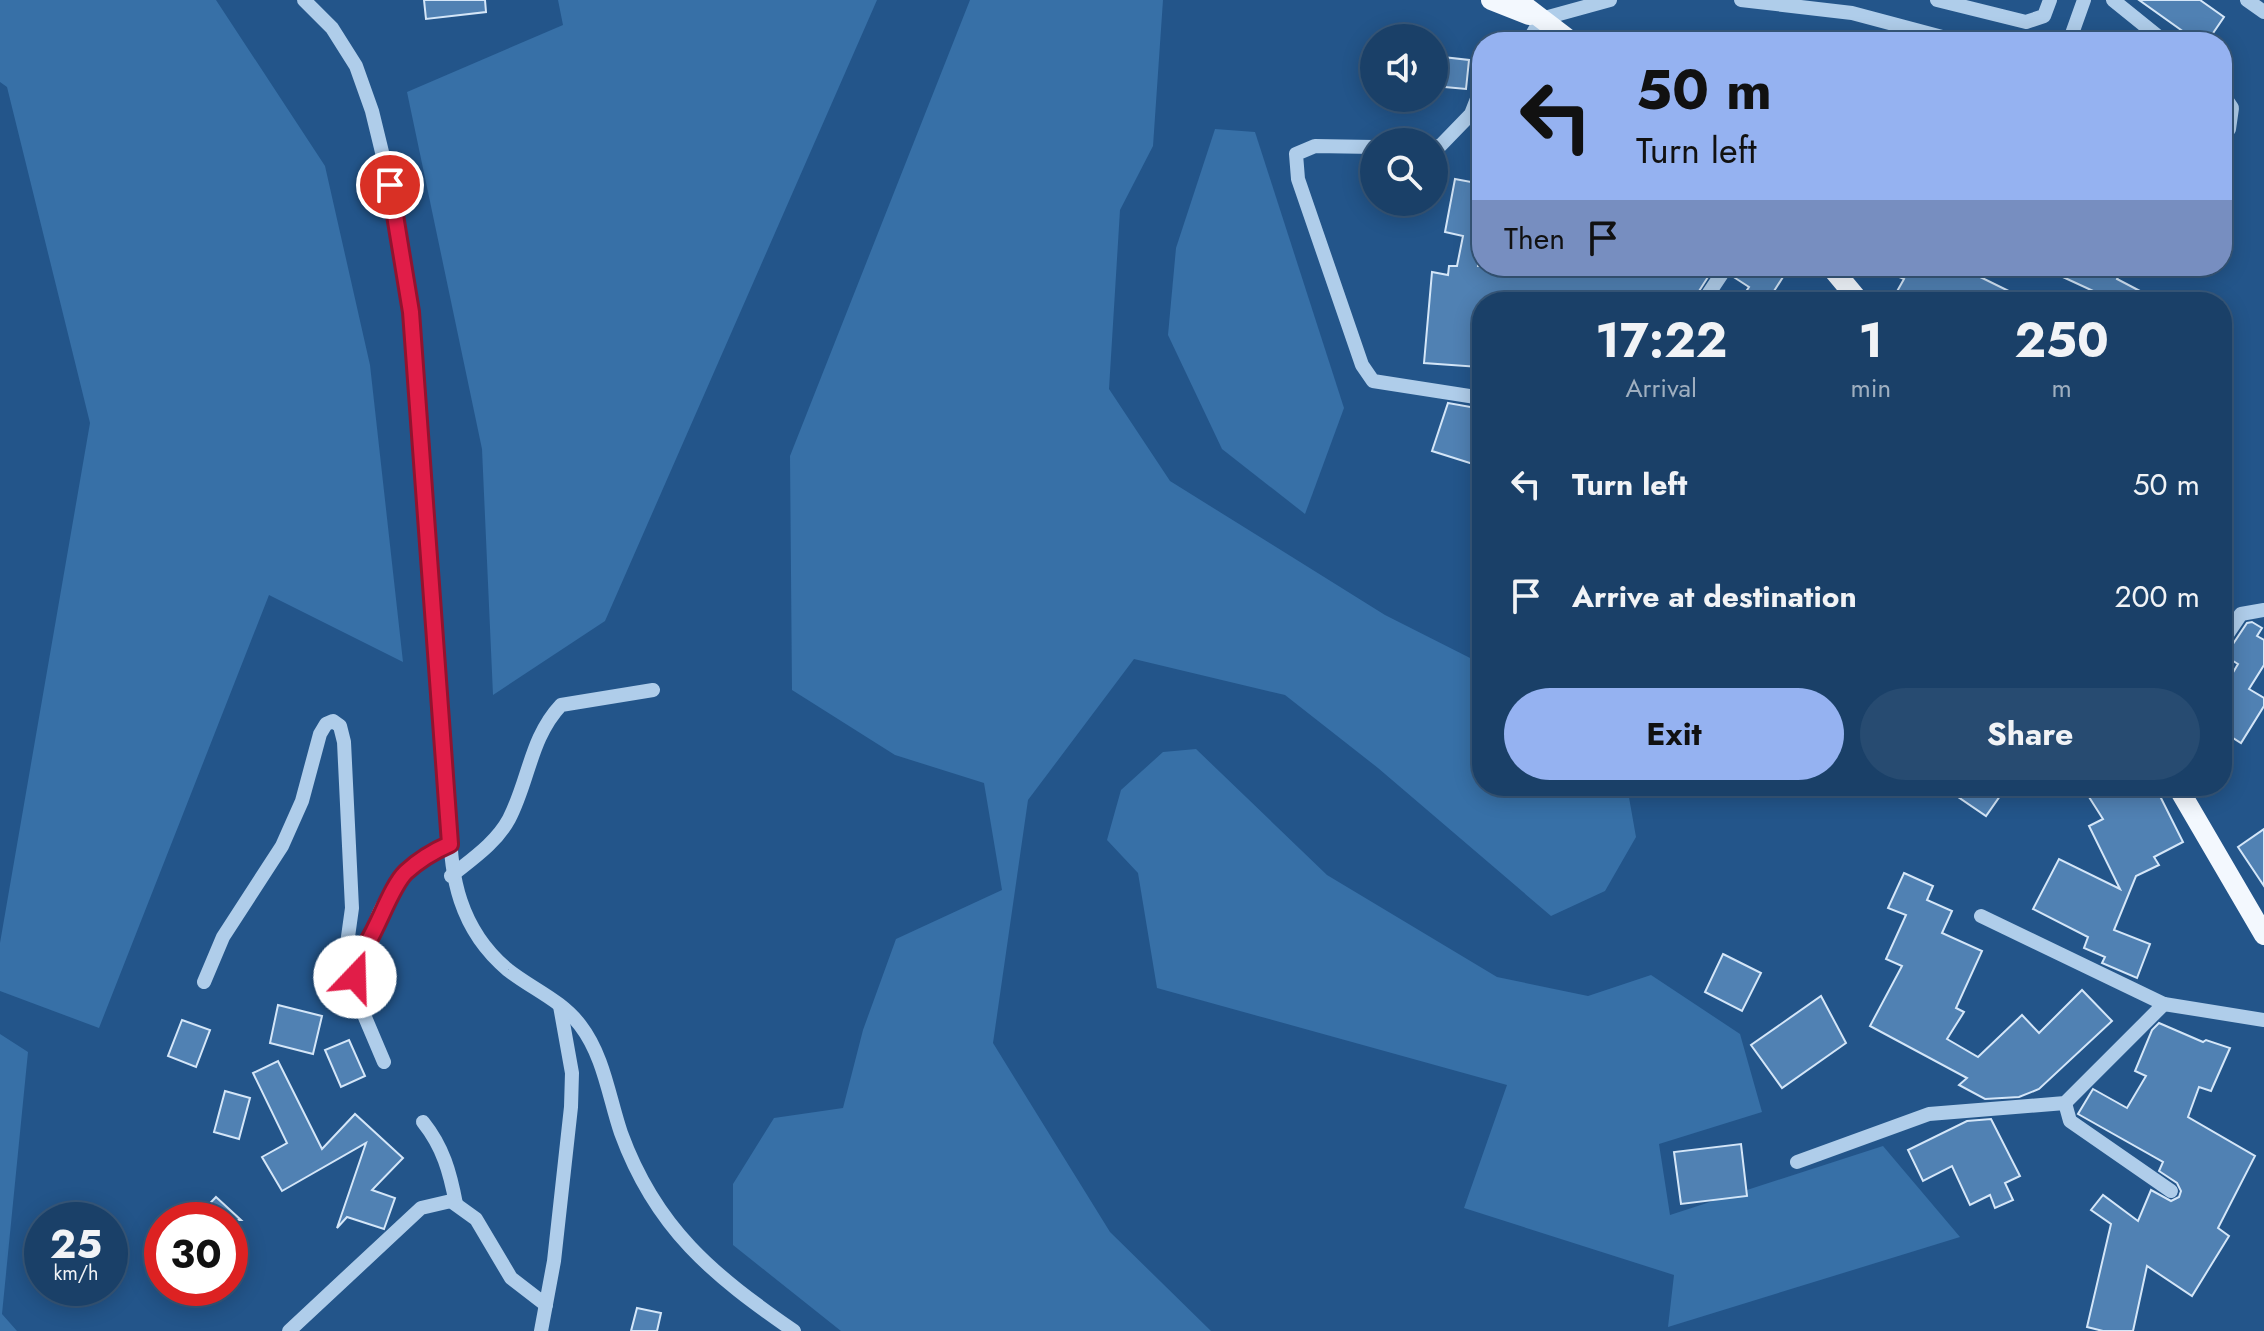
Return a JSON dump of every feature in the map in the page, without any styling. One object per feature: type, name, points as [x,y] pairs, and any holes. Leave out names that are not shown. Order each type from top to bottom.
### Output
[{"type":"main road","points":[[1491,0],[1540,9]]},
{"type":"main road","points":[[1517,0],[1540,9],[1562,32]]},
{"type":"main road","points":[[1838,276],[1852,292]]},
{"type":"main road","points":[[2183,796],[2264,935]]},
{"type":"street","points":[[304,0],[332,28],[356,66],[372,111],[390,185],[411,312],[451,876],[472,926],[507,969],[560,1006],[581,1026],[600,1064],[622,1135],[674,1233],[726,1284],[794,1331]]},
{"type":"street","points":[[1532,32],[1540,9],[1610,0]]},
{"type":"street","points":[[1741,0],[1852,13],[1923,32]]},
{"type":"street","points":[[1937,0],[2026,22],[2044,16],[2050,0]]},
{"type":"street","points":[[2073,32],[2084,0]]},
{"type":"street","points":[[2113,0],[2153,32]]},
{"type":"street","points":[[2247,0],[2264,12]]},
{"type":"street","points":[[1448,138],[1472,111]]},
{"type":"street","points":[[1360,147],[1315,146],[1296,154],[1298,179],[1362,365],[1373,381],[1472,396]]},
{"type":"street","points":[[2232,627],[2241,614],[2264,610]]},
{"type":"street","points":[[451,876],[493,840],[509,818],[540,733],[561,705],[653,690]]},
{"type":"street","points":[[204,982],[223,937],[282,846],[302,801],[320,734],[326,724],[333,721],[340,726],[346,769],[352,908],[347,944],[353,958],[356,996],[384,1062]]},
{"type":"street","points":[[353,958],[366,946],[382,907],[405,873],[450,844]]},
{"type":"street","points":[[1981,916],[2164,1004],[2264,1020]]},
{"type":"street","points":[[1797,1162],[1929,1114],[2065,1103],[2164,1004]]},
{"type":"street","points":[[541,1331],[571,1107],[572,1073],[560,1006]]},
{"type":"street","points":[[2065,1103],[2070,1121],[2171,1191]]},
{"type":"street","points":[[423,1122],[438,1141],[450,1170],[456,1204]]},
{"type":"street","points":[[289,1331],[421,1208],[451,1201],[476,1219],[511,1278],[546,1305]]},
{"type":"shaded area","points":[[0,0],[216,0],[325,166],[370,365],[403,662],[269,595],[99,1028],[0,991],[0,943],[90,423],[7,87],[0,82]]},
{"type":"shaded area","points":[[558,0],[877,0],[605,621],[493,695],[482,449],[407,92],[563,25]]},
{"type":"shaded area","points":[[970,0],[1163,0],[1153,146],[1120,210],[1109,389],[1170,481],[1385,615],[1472,659],[1472,796],[1629,796],[1636,837],[1605,891],[1551,916],[1378,768],[1285,695],[1134,659],[1028,800],[993,1043],[1110,1232],[1211,1331],[841,1331],[733,1245],[733,1184],[774,1118],[843,1108],[863,1030],[896,939],[1002,890],[984,783],[895,755],[792,690],[790,456]]},
{"type":"shaded area","points":[[1215,129],[1255,132],[1344,408],[1305,514],[1222,449],[1168,335],[1176,248]]},
{"type":"shaded area","points":[[1196,749],[1327,875],[1497,977],[1588,996],[1651,975],[1740,1034],[1762,1112],[1659,1144],[1670,1215],[1883,1146],[1960,1237],[1668,1327],[1674,1275],[1464,1208],[1507,1085],[1157,988],[1138,873],[1107,840],[1121,790],[1163,752]]},
{"type":"shaded area","points":[[0,1034],[28,1052],[2,1314],[17,1331],[0,1331]]},
{"type":"building","points":[[424,0],[485,0],[486,12],[426,19]]},
{"type":"building","points":[[2139,0],[2200,0],[2224,17],[2214,32],[2184,32]]},
{"type":"building","points":[[1448,58],[1469,60],[1466,89],[1448,87]]},
{"type":"building","points":[[1455,179],[1472,182],[1472,276],[1709,276],[1698,292],[1472,292],[1472,366],[1424,363],[1432,272],[1448,275],[1449,266],[1457,266],[1463,236],[1445,232]]},
{"type":"building","points":[[1732,276],[1784,276],[1773,292],[1746,292],[1749,287]]},
{"type":"building","points":[[1897,276],[1978,276],[2011,292],[1897,292],[1904,279]]},
{"type":"building","points":[[2061,276],[2118,276],[2117,279],[2142,292],[2095,292]]},
{"type":"building","points":[[1448,403],[1472,407],[1472,464],[1432,451]]},
{"type":"building","points":[[2252,622],[2262,628],[2257,636],[2264,640],[2264,665],[2249,689],[2264,698],[2264,706],[2241,743],[2232,737],[2232,674],[2238,664],[2232,660],[2232,646],[2247,623]]},
{"type":"building","points":[[1957,796],[2000,796],[1986,816]]},
{"type":"building","points":[[2088,796],[2160,796],[2183,842],[2154,857],[2159,865],[2136,876],[2114,930],[2150,944],[2137,978],[2102,963],[2105,957],[2084,948],[2088,937],[2033,909],[2059,859],[2120,889],[2089,826],[2103,819]]},
{"type":"building","points":[[2264,829],[2264,886],[2238,847]]},
{"type":"building","points":[[1904,873],[1933,886],[1927,900],[1952,911],[1942,933],[1982,951],[1956,1008],[1964,1012],[1947,1039],[1978,1057],[2022,1015],[2039,1033],[2082,990],[2112,1021],[2039,1089],[2019,1097],[1985,1099],[1959,1085],[1967,1078],[1870,1026],[1902,966],[1886,959],[1906,915],[1888,908]]},
{"type":"building","points":[[1723,954],[1761,973],[1742,1011],[1705,992]]},
{"type":"building","points":[[1821,996],[1846,1043],[1782,1088],[1751,1045]]},
{"type":"building","points":[[278,1005],[322,1016],[313,1054],[270,1043]]},
{"type":"building","points":[[182,1020],[210,1030],[196,1067],[168,1056]]},
{"type":"building","points":[[2159,1023],[2203,1042],[2206,1040],[2230,1048],[2211,1091],[2199,1087],[2188,1117],[2255,1156],[2218,1228],[2229,1236],[2192,1296],[2147,1266],[2133,1331],[2103,1331],[2087,1327],[2111,1224],[2091,1210],[2103,1195],[2138,1221],[2151,1190],[2171,1201],[2179,1197],[2181,1191],[2177,1183],[2159,1171],[2163,1162],[2078,1114],[2093,1089],[2127,1108],[2146,1076],[2135,1071],[2152,1030]]},
{"type":"building","points":[[349,1040],[365,1076],[341,1087],[325,1050]]},
{"type":"building","points":[[278,1061],[322,1149],[355,1114],[403,1158],[372,1190],[395,1198],[384,1229],[347,1217],[337,1228],[366,1143],[282,1191],[262,1157],[287,1143],[253,1073]]},
{"type":"building","points":[[225,1091],[250,1098],[239,1139],[214,1132]]},
{"type":"building","points":[[1991,1119],[2020,1176],[2005,1183],[2013,1200],[1995,1208],[1990,1195],[1970,1205],[1952,1166],[1923,1181],[1908,1150],[1967,1121]]},
{"type":"building","points":[[1741,1144],[1747,1196],[1681,1204],[1674,1152]]},
{"type":"building","points":[[637,1308],[661,1313],[657,1331],[631,1331]]},
{"type":"route","points":[[355,977],[353,958],[358,957],[366,946],[382,907],[405,873],[431,853],[450,844],[411,312],[390,185]]}]
